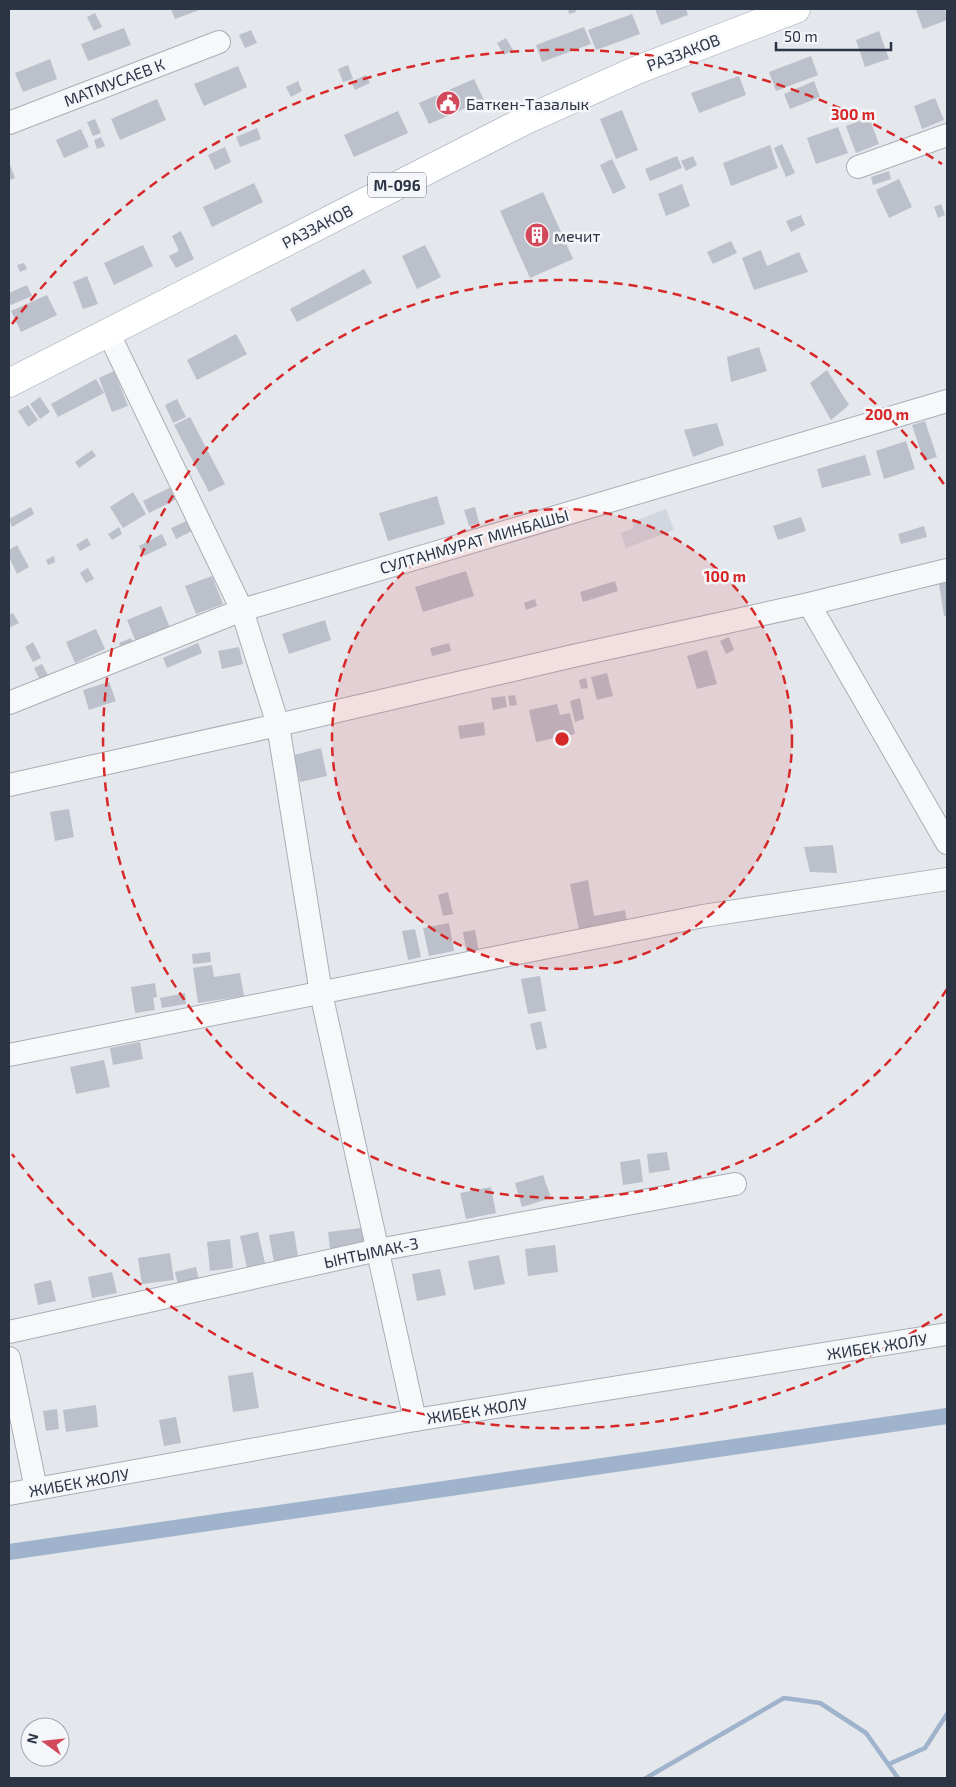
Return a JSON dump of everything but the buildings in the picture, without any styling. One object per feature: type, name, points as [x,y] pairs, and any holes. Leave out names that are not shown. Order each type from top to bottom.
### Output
[{"type":"main road","name":"РАЗЗАКОВ","points":[[9,383],[526,120],[637,70],[796,9]]},
{"type":"street","name":"МАТМУСАЕВ К","points":[[9,123],[219,42]]},
{"type":"street","points":[[858,167],[947,135]]},
{"type":"street","points":[[108,332],[242,610],[278,726],[321,993],[415,1420]]},
{"type":"street","name":"СУЛТАНМУРАТ МИНБАШЫ","points":[[9,703],[242,610],[947,401]]},
{"type":"street","points":[[9,784],[278,726],[572,656],[809,604],[947,570]]},
{"type":"street","points":[[809,604],[947,842]]},
{"type":"street","points":[[9,1055],[703,916],[947,879]]},
{"type":"street","name":"ЫНТЫМАК-3","points":[[9,1332],[378,1250],[735,1184]]},
{"type":"street","name":"ЖИБЕК ЖОЛУ","points":[[9,1494],[415,1420],[947,1334]]},
{"type":"street","points":[[9,1358],[36,1490]]},
{"type":"shaded area","points":[[666,509],[674,530],[626,548],[621,533],[634,528],[632,522]]},
{"type":"waterway","points":[[9,1552],[947,1416]]},
{"type":"waterway","points":[[646,1778],[784,1698],[820,1703],[866,1733],[898,1778]]},
{"type":"waterway","points":[[889,1764],[925,1748],[947,1714]]},
{"type":"place","name":"Баткен-Тазалык","points":[[448,103]]},
{"type":"place","name":"мечит","points":[[537,235]]}]
